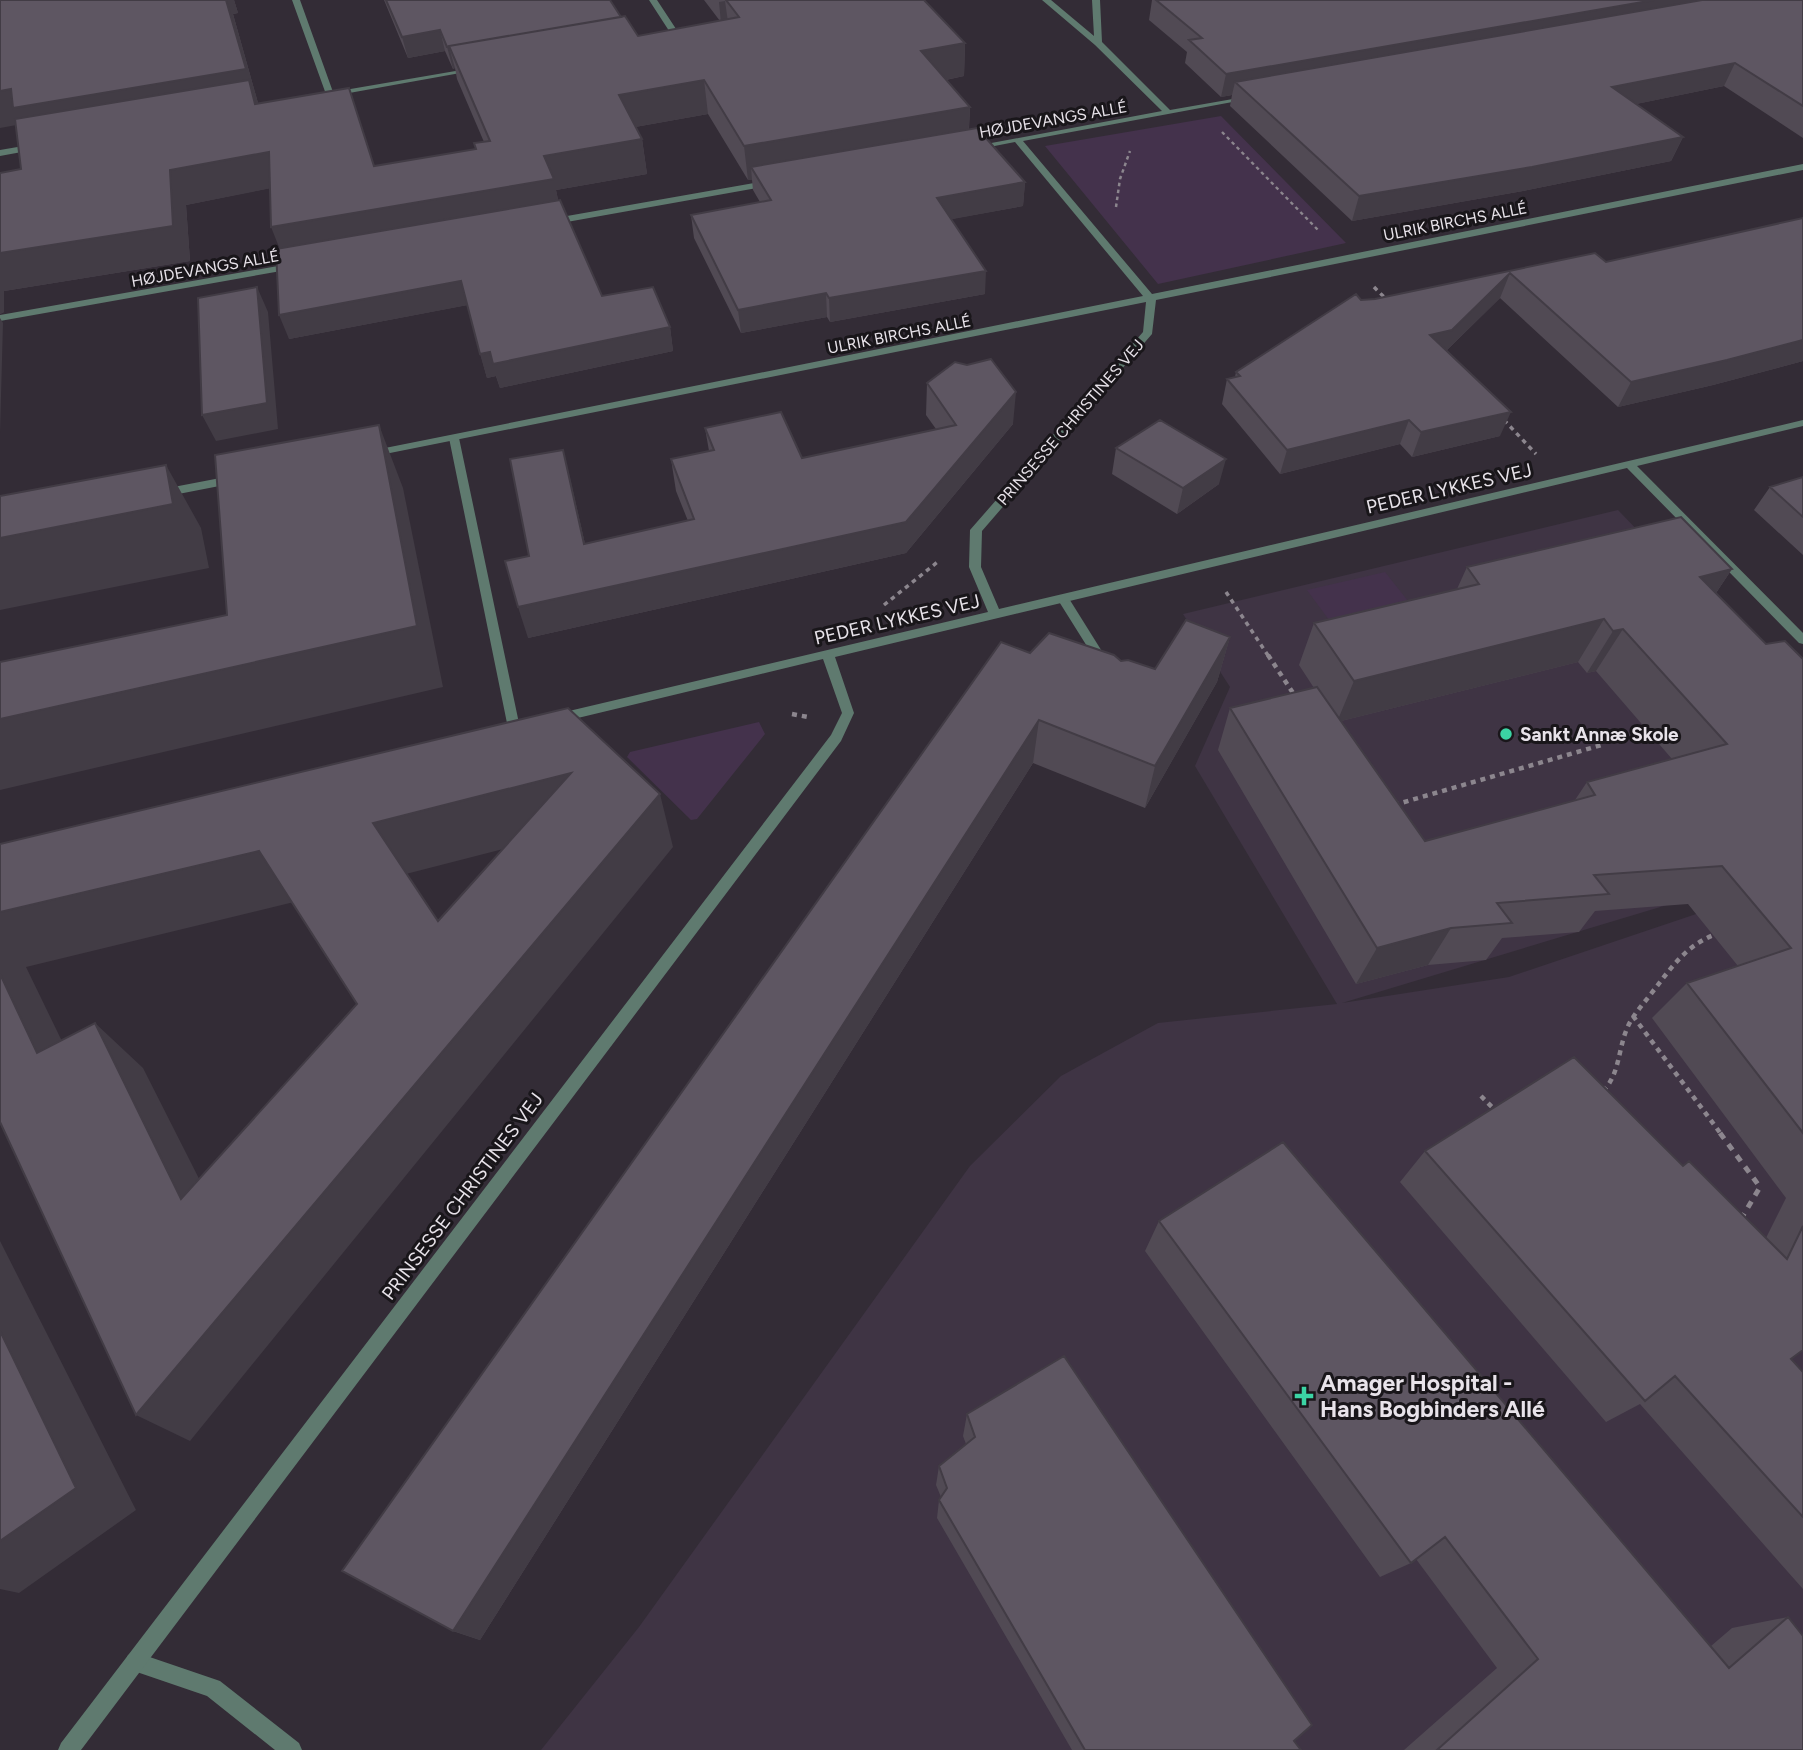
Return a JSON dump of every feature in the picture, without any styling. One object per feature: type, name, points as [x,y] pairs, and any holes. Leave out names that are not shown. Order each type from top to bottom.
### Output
[{"type":"street","points":[[296,0],[330,95]]},
{"type":"street","points":[[653,0],[676,35]]},
{"type":"street","points":[[1046,0],[1098,43],[1168,112]]},
{"type":"street","points":[[1096,0],[1098,43]]},
{"type":"street","points":[[663,37],[689,33]]},
{"type":"street","points":[[317,97],[489,67]]},
{"type":"street","name":"HØJDEVANGS ALLÉ","points":[[963,149],[1264,95]]},
{"type":"street","points":[[1018,140],[1151,300]]},
{"type":"street","points":[[0,153],[40,146]]},
{"type":"street","name":"ULRIK BIRCHS ALLÉ","points":[[358,456],[1151,300],[1803,167]]},
{"type":"street","points":[[537,224],[784,181]]},
{"type":"street","name":"HØJDEVANGS ALLÉ","points":[[0,318],[303,265]]},
{"type":"street","name":"PRINSESSE CHRISTINES VEJ","points":[[976,530],[1148,332],[1151,300]]},
{"type":"street","name":"PEDER LYKKES VEJ","points":[[454,438],[519,727],[1803,424]]},
{"type":"street","points":[[1630,465],[1803,640]]},
{"type":"street","points":[[153,495],[249,477]]},
{"type":"street","points":[[976,530],[975,567],[995,615]]},
{"type":"street","points":[[1064,600],[1106,668],[1109,678]]},
{"type":"street","name":"PRINSESSE CHRISTINES VEJ","points":[[68,1750],[836,738],[848,713],[828,655]]},
{"type":"street","points":[[135,1662],[213,1688],[292,1750]]},
{"type":"path","points":[[1100,239],[1116,209],[1120,179],[1142,117]]},
{"type":"path","points":[[871,645],[877,611],[976,530]]},
{"type":"path","points":[[1209,565],[1296,699]]},
{"type":"path","points":[[1383,808],[1605,744]]},
{"type":"path","points":[[1598,1094],[1608,1087],[1615,1072],[1626,1029],[1633,1016],[1673,961],[1686,949],[1718,933]]},
{"type":"path","points":[[1633,1016],[1760,1187],[1740,1220]]},
{"type":"path","points":[[1481,1096],[1499,1114]]},
{"type":"shaded area","points":[[1221,116],[1346,243],[1158,284],[1045,146]]},
{"type":"shaded area","name":"Amager Hospital - Hans Bogbinders Allé","points":[[1618,510],[1803,702],[1803,864],[1342,1003],[1509,977],[1803,878],[1803,1750],[541,1750],[639,1627],[970,1166],[1061,1076],[1158,1023],[1337,1004],[1195,766],[1230,687],[1183,614]]},
{"type":"shaded area","points":[[1385,572],[1412,606],[1332,624],[1307,590]]},
{"type":"shaded area","points":[[759,722],[765,734],[697,819],[691,820],[627,757],[630,752]]},
{"type":"building","points":[[0,0],[226,0],[246,69],[13,108],[11,89],[0,91]]},
{"type":"building","points":[[386,0],[610,0],[621,17],[447,47],[440,30],[402,37]]},
{"type":"building","points":[[726,0],[924,0],[965,43],[921,51],[970,107],[744,146],[704,80],[619,95],[642,139],[544,156],[554,179],[271,227],[269,152],[170,170],[173,226],[0,253],[0,173],[21,169],[15,119],[249,80],[255,104],[349,88],[374,166],[476,149],[474,143],[490,141],[449,46],[625,16],[638,36],[739,17]]},
{"type":"building","points":[[1156,0],[1654,0],[1226,74],[1189,40],[1202,38]]},
{"type":"building","points":[[1702,0],[1803,0],[1803,106],[1735,63],[1612,87],[1683,137],[1532,167],[1359,196],[1235,82]]},
{"type":"building","points":[[977,128],[1025,182],[937,198],[986,271],[829,298],[826,293],[738,310],[691,215],[771,200],[751,167]]},
{"type":"building","points":[[560,200],[602,296],[653,287],[670,327],[493,364],[490,352],[480,354],[461,281],[279,315],[276,249]]},
{"type":"building","points":[[1803,218],[1803,340],[1631,382],[1510,273],[1452,330],[1430,335],[1511,412],[1421,432],[1409,420],[1287,450],[1227,379],[1240,376],[1236,372],[1356,294],[1361,300],[1375,299],[1595,253],[1606,262]]},
{"type":"building","points":[[257,287],[267,403],[202,415],[198,298]]},
{"type":"building","points":[[991,359],[1016,392],[906,522],[518,607],[505,561],[529,556],[510,459],[563,450],[584,544],[694,519],[671,459],[714,450],[705,428],[781,412],[802,458],[956,425],[927,383],[955,362],[967,365]]},
{"type":"building","points":[[1160,420],[1226,459],[1183,488],[1116,448]]},
{"type":"building","points":[[379,425],[417,626],[0,719],[0,662],[227,615],[215,455]]},
{"type":"building","points":[[166,465],[173,504],[0,538],[0,496]]},
{"type":"building","points":[[1803,477],[1803,517],[1770,487]]},
{"type":"building","points":[[1681,517],[1732,569],[1700,577],[1766,644],[1785,641],[1803,659],[1803,1133],[1687,983],[1791,948],[1722,866],[1594,875],[1609,894],[1497,903],[1512,923],[1451,928],[1377,948],[1230,708],[1317,687],[1425,841],[1595,795],[1587,782],[1727,744],[1623,629],[1613,631],[1604,619],[1354,681],[1314,623],[1479,584],[1467,567]]},
{"type":"building","points":[[1186,620],[1230,637],[1155,766],[1039,720],[453,1631],[342,1571],[1001,642],[1030,653],[1049,633],[1114,655],[1121,661],[1128,660],[1155,669]]},
{"type":"building","points":[[568,708],[660,794],[136,1415],[0,1122],[0,974],[37,1053],[95,1023],[181,1199],[357,1004],[259,851],[0,912],[0,844]],"holes":[[[571,773],[438,921],[373,823]]]},
{"type":"building","points":[[1574,1057],[1683,1166],[1689,1161],[1787,1259],[1803,1226],[1803,1350],[1791,1359],[1803,1372],[1803,1517],[1675,1376],[1645,1401],[1425,1151]]},
{"type":"building","points":[[1283,1142],[1729,1668],[1788,1617],[1803,1636],[1803,1750],[1437,1750],[1538,1659],[1445,1537],[1411,1563],[1159,1221]]},
{"type":"building","points":[[0,1331],[76,1488],[0,1541]]},
{"type":"building","points":[[1064,1356],[1312,1725],[1294,1741],[1301,1750],[1085,1750],[939,1500],[947,1488],[939,1466],[975,1437],[967,1414]]},
{"type":"place","name":"Sankt Annæ Skole","points":[[1506,734]]},
{"type":"place","name":"Amager Hospital - Hans Bogbinders Allé","points":[[1304,1396]]}]
